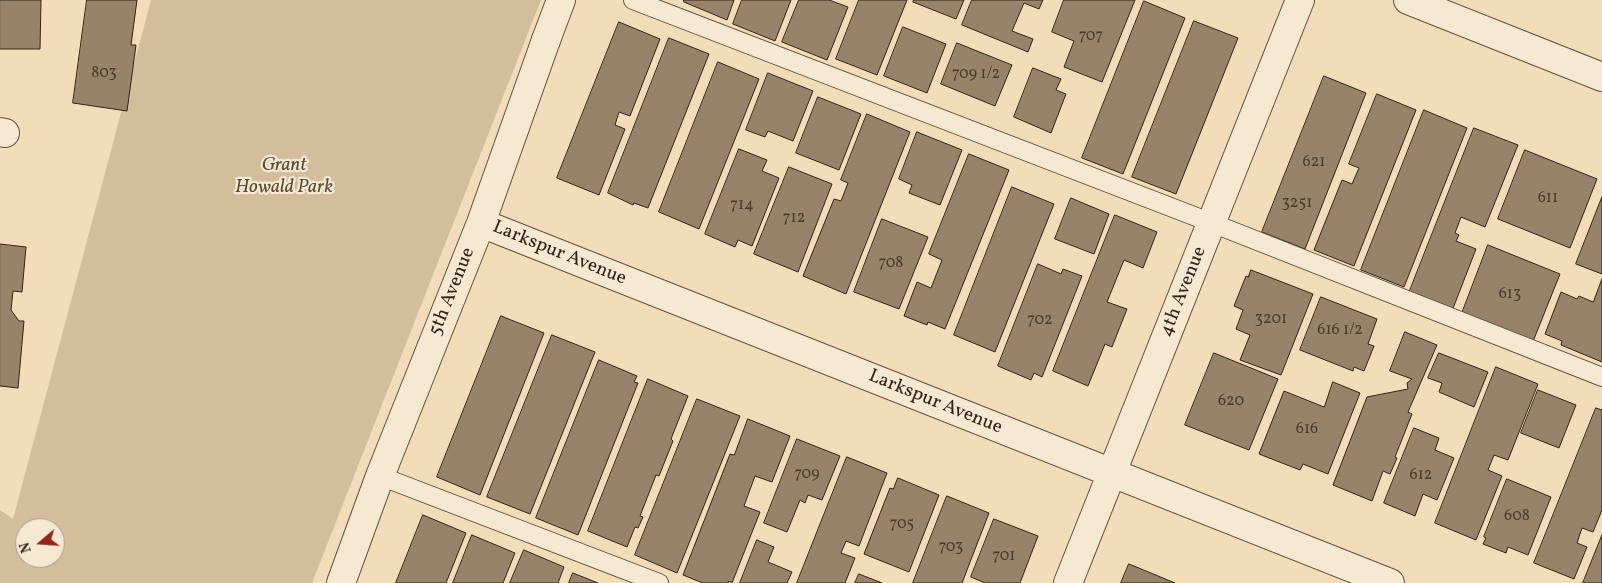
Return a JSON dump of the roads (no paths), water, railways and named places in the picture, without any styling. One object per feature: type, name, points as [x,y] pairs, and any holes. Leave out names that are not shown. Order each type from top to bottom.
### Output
[{"type":"street","name":"5th Avenue","points":[[341,583],[380,476],[480,223],[561,0]]},
{"type":"street","name":"4th Avenue","points":[[1068,583],[1300,0]]},
{"type":"street","points":[[1408,0],[1602,77]]},
{"type":"street","name":"Larkspur Avenue","points":[[480,223],[1390,583]]},
{"type":"lane","points":[[633,0],[1212,223],[1602,377]]},
{"type":"lane","points":[[380,476],[659,583]]},
{"type":"park label","name":"Grant Howald Park","points":[[284,178]]}]
